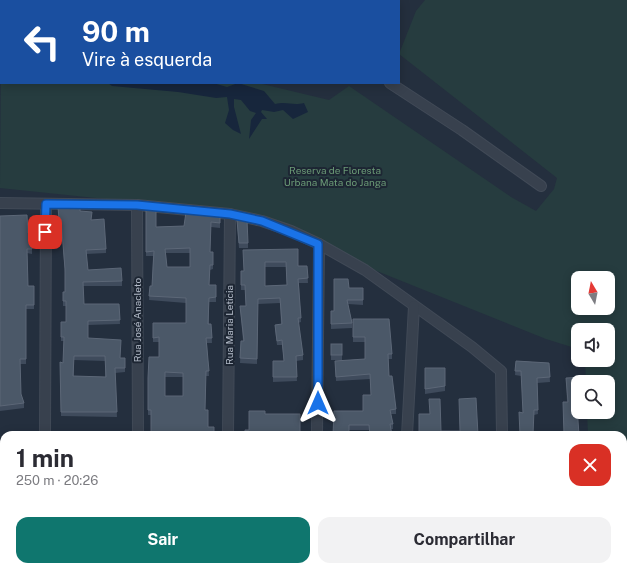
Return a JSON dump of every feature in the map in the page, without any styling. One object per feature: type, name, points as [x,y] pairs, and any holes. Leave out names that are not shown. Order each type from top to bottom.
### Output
[{"type":"street","points":[[392,84],[462,130],[541,186]]},
{"type":"street","points":[[0,203],[137,205],[230,214],[262,221],[318,244],[365,270],[472,347],[500,371],[502,431]]},
{"type":"street","points":[[45,431],[46,204]]},
{"type":"street","name":"Rua José Anacleto","points":[[137,205],[138,431]]},
{"type":"street","name":"Rua Maria Leticia","points":[[228,431],[230,214]]},
{"type":"street","points":[[317,431],[318,244]]},
{"type":"street","points":[[407,431],[414,306]]},
{"type":"green space","name":"Reserva de Floresta Urbana Mata do Janga","points":[[425,0],[627,0],[627,431],[588,431],[587,419],[615,419],[615,375],[586,375],[585,367],[615,367],[615,323],[571,323],[571,347],[546,339],[230,212],[0,188],[1,84],[262,84],[329,100],[349,86],[511,197],[536,211],[554,189],[557,178],[400,55],[416,11]]},
{"type":"water","points":[[109,84],[216,84],[227,87],[235,84],[241,84],[264,91],[275,104],[304,103],[308,112],[293,119],[283,110],[274,112],[262,110],[261,112],[267,119],[262,119],[249,139],[251,120],[256,113],[250,111],[241,100],[234,99],[234,107],[241,134],[233,130],[225,123],[229,110],[227,97],[216,98],[178,92],[112,86]]},
{"type":"building","points":[[58,207],[80,208],[80,211],[92,212],[91,220],[104,219],[106,249],[86,250],[88,270],[121,268],[122,281],[83,282],[84,304],[119,304],[120,320],[88,321],[88,338],[121,340],[120,358],[125,358],[125,368],[115,368],[117,412],[61,412],[60,362],[63,363],[64,337],[61,337],[61,322],[66,322],[66,301],[63,301],[63,292],[65,292],[65,269],[61,219],[59,219]],"holes":[[[74,356],[105,356],[106,377],[73,376]]]},
{"type":"building","points":[[146,209],[156,210],[156,227],[184,226],[186,212],[220,215],[220,223],[211,222],[210,252],[213,252],[213,265],[210,265],[209,285],[216,285],[216,297],[209,298],[208,324],[211,324],[212,338],[206,338],[209,371],[206,371],[205,410],[208,410],[208,427],[214,427],[214,431],[151,431],[151,410],[148,410],[149,357],[159,357],[159,337],[153,338],[153,323],[186,323],[186,298],[149,296],[150,286],[152,286],[154,251],[146,252]],"holes":[[[190,248],[190,267],[167,267],[165,249]],[[165,372],[183,373],[183,396],[165,396]]]},
{"type":"building","points":[[27,215],[28,233],[32,233],[32,249],[27,249],[28,286],[34,286],[34,305],[26,305],[26,359],[20,359],[21,394],[24,403],[0,406],[0,216]]},
{"type":"building","points":[[237,220],[247,220],[248,243],[239,243]]},
{"type":"building","points":[[298,249],[298,266],[307,266],[308,278],[298,279],[301,318],[298,318],[303,355],[296,356],[297,377],[273,377],[273,361],[284,361],[282,340],[277,341],[275,325],[282,324],[280,298],[258,299],[257,359],[240,358],[241,341],[244,341],[240,306],[246,306],[245,285],[241,285],[241,271],[244,271],[243,250]],"holes":[[[265,262],[286,262],[287,285],[265,286]]]},
{"type":"building","points":[[334,279],[348,279],[349,288],[363,288],[363,300],[347,300],[352,323],[331,324],[331,311],[334,311]]},
{"type":"building","points":[[353,319],[389,319],[392,354],[388,354],[389,376],[392,376],[396,409],[390,410],[393,424],[390,424],[391,431],[370,431],[369,425],[349,425],[349,431],[333,431],[334,411],[363,411],[363,395],[371,395],[370,374],[336,377],[335,361],[365,359],[365,337],[353,337]]},
{"type":"building","points":[[331,344],[342,344],[342,355],[331,355]]},
{"type":"building","points":[[516,361],[549,363],[550,377],[537,378],[538,410],[534,410],[533,431],[520,431],[519,412],[523,413],[521,371],[515,371]]},
{"type":"building","points":[[425,368],[445,368],[445,386],[425,389]]},
{"type":"building","points":[[566,378],[571,378],[571,419],[578,419],[579,431],[564,431],[563,402],[568,402]]},
{"type":"building","points":[[476,398],[478,431],[460,431],[459,399]]},
{"type":"building","points":[[429,399],[440,399],[441,431],[419,431],[419,414],[430,414]]},
{"type":"building","points":[[249,411],[265,411],[265,414],[300,414],[300,431],[245,431],[249,430]]},
{"type":"route","points":[[45,232],[46,204],[137,205],[230,214],[262,221],[291,231],[318,244],[318,403]]}]
